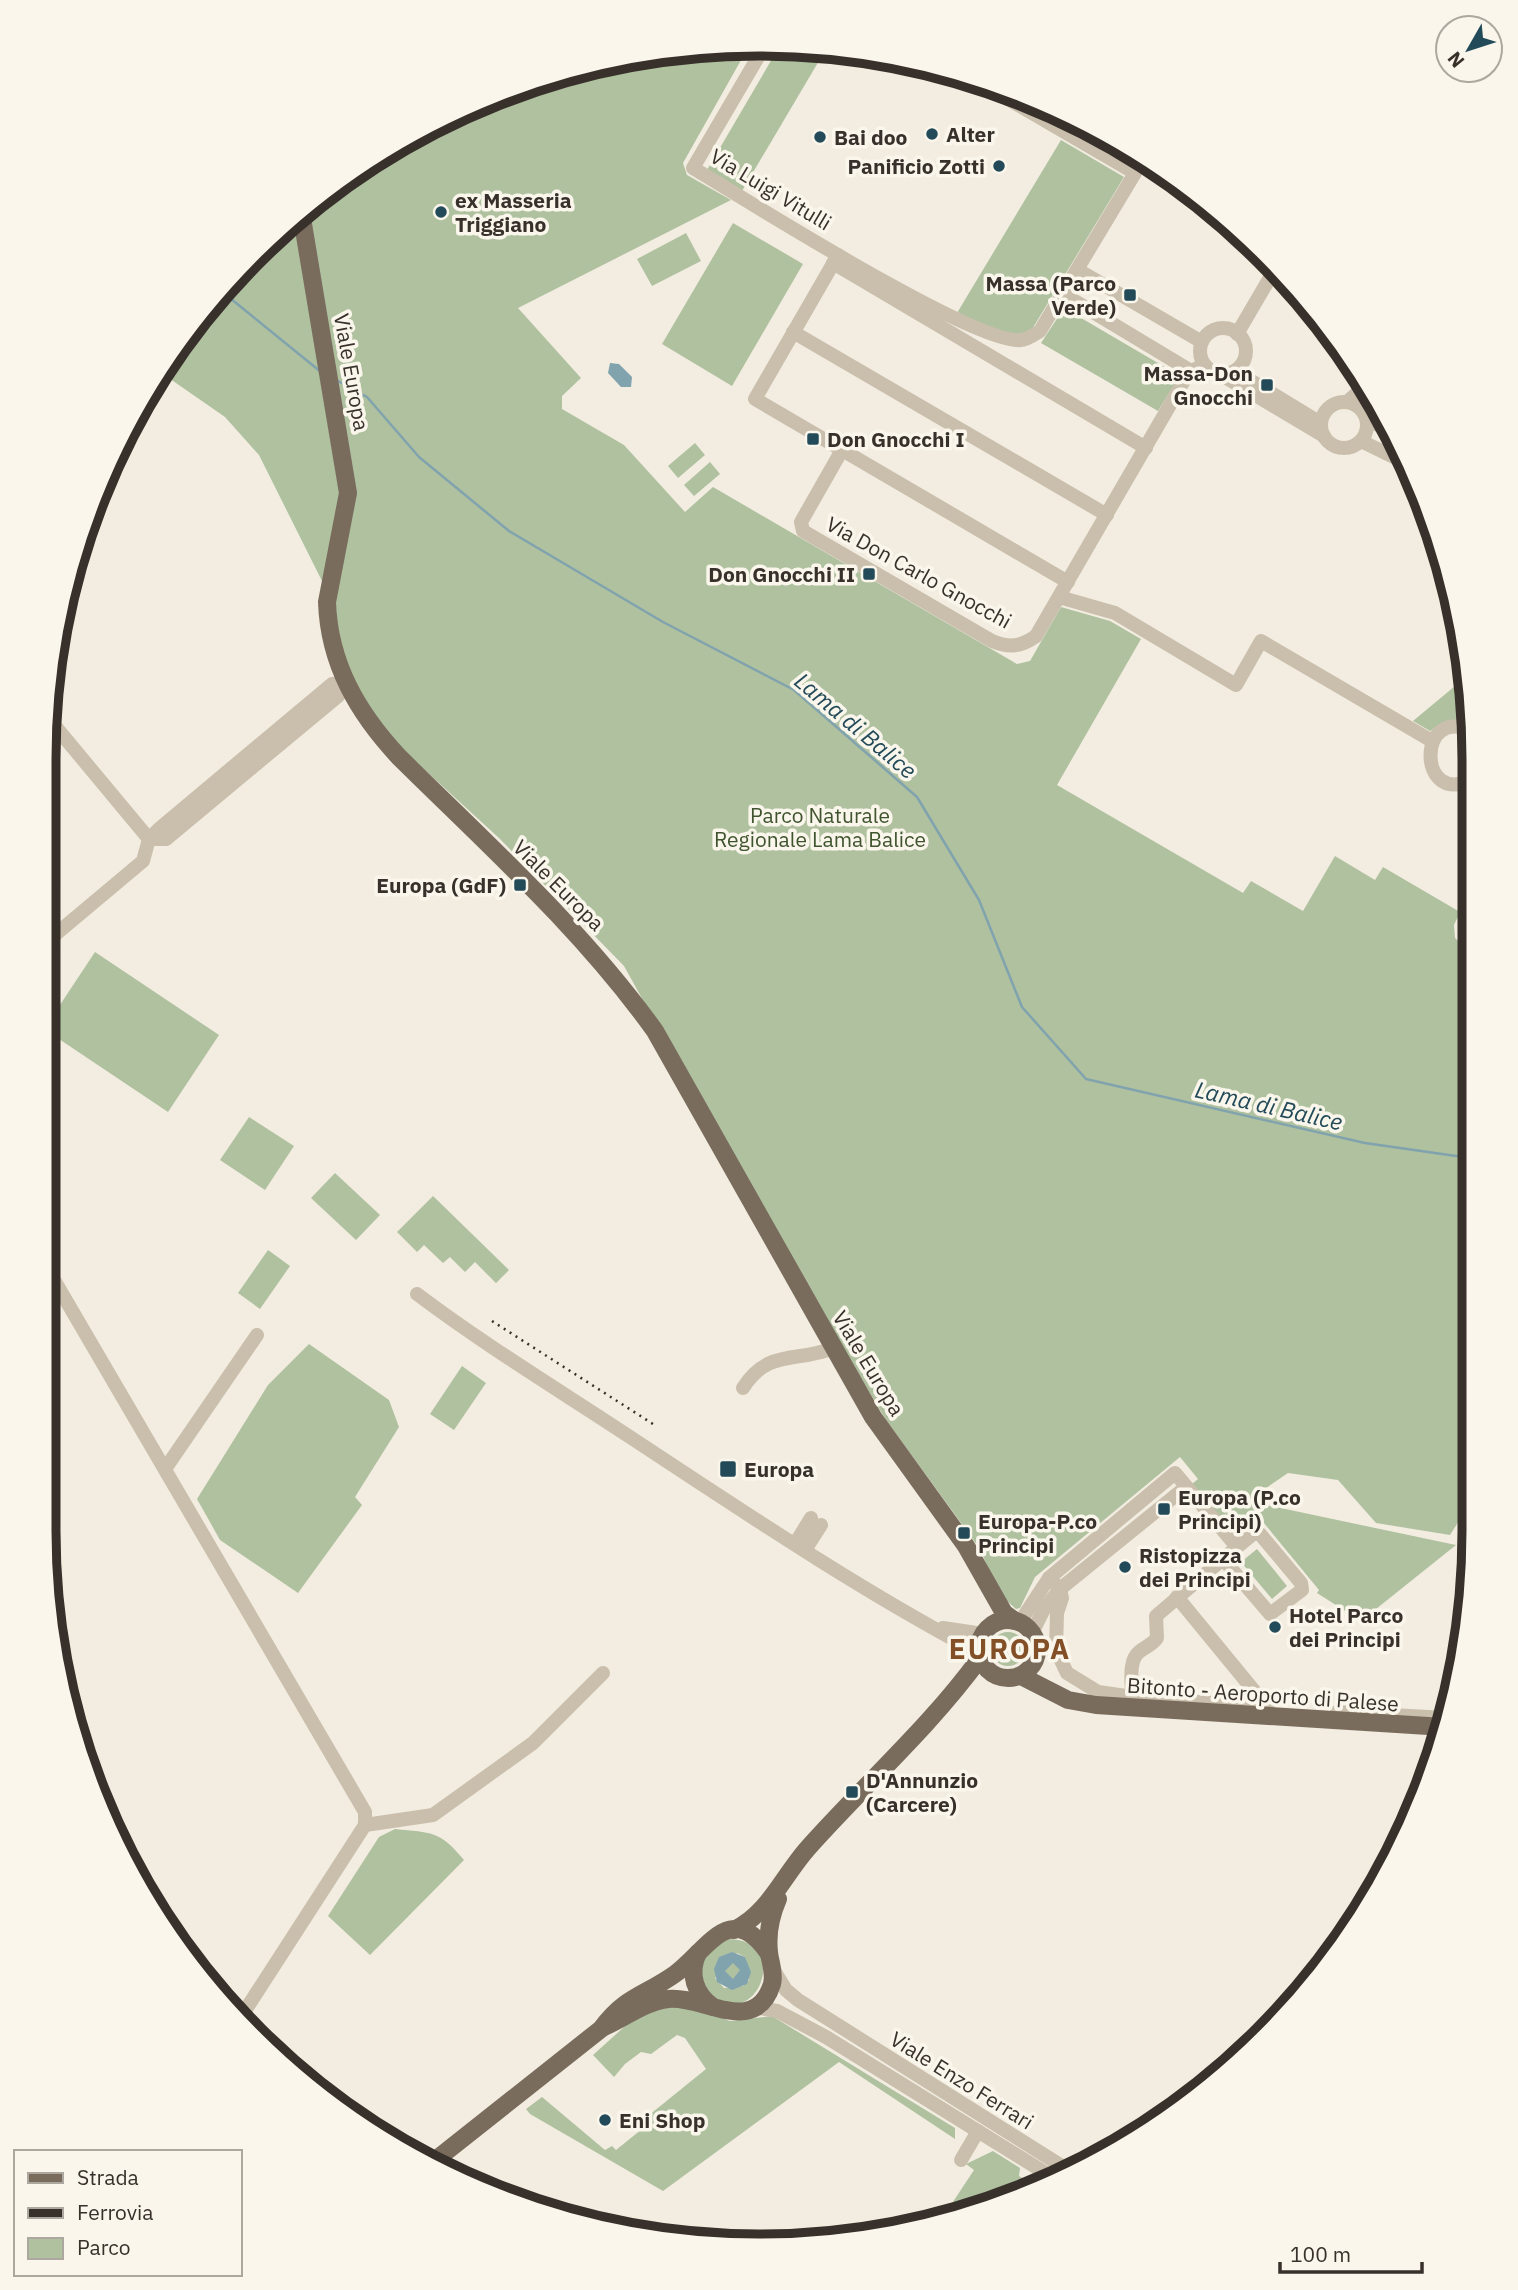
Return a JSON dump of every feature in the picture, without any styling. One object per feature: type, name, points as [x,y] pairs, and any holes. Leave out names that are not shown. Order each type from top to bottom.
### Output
[{"type":"main road","name":"Viale Europa","points":[[303,224],[348,493],[327,602],[330,637],[345,683],[377,734],[560,916],[626,992],[654,1031],[884,1433],[966,1546],[999,1605],[1022,1625]]},
{"type":"main road","name":"Viale Europa","points":[[966,1546],[979,1578],[986,1630]]},
{"type":"main road","points":[[601,2029],[616,2008],[673,1975],[712,1936],[734,1930],[761,1912],[795,1864],[942,1708],[979,1656],[986,1630],[1005,1620],[1022,1625],[1037,1649],[1036,1658],[1021,1676],[1008,1679],[994,1675],[979,1656]]},
{"type":"main road","points":[[1036,1658],[1051,1679],[1080,1701]]},
{"type":"main road","points":[[942,1708],[971,1686],[994,1675]]},
{"type":"main road","name":"Bitonto - Aeroporto di Palese","points":[[1021,1676],[1061,1697],[1080,1701],[1188,1712],[1258,1711],[1434,1727]]},
{"type":"main road","points":[[439,2157],[601,2029],[657,2001],[682,1999],[729,2012],[754,2007],[768,1993],[770,1926],[774,1907],[795,1864]]},
{"type":"main road","points":[[734,1930],[758,1939],[771,1961]]},
{"type":"main road","points":[[699,1950],[693,1967],[695,1986],[713,2007]]},
{"type":"street","name":"Via Luigi Vitulli","points":[[759,56],[693,169],[836,259]]},
{"type":"street","points":[[836,259],[947,314],[1011,339],[1021,341],[1040,331],[1135,173],[1025,109]]},
{"type":"street","points":[[836,259],[755,399],[1068,582]]},
{"type":"street","points":[[836,259],[1146,449]]},
{"type":"street","points":[[1079,270],[1202,342]]},
{"type":"street","points":[[1237,334],[1270,277]]},
{"type":"street","points":[[1063,295],[1198,368],[1220,374],[1323,430]]},
{"type":"street","points":[[1198,368],[1202,342],[1217,330],[1231,330],[1237,334],[1246,353],[1235,371]]},
{"type":"street","points":[[793,332],[1107,515]]},
{"type":"street","name":"Via Don Carlo Gnocchi","points":[[842,450],[801,522],[803,531],[1000,644],[1026,644],[1036,636],[1146,449],[1198,368]]},
{"type":"street","points":[[1220,374],[1235,371],[1323,430],[1342,448],[1361,441],[1367,431],[1367,420],[1360,408],[1347,402]]},
{"type":"street","points":[[1323,430],[1333,405],[1347,402],[1358,392]]},
{"type":"street","points":[[1367,420],[1377,424]]},
{"type":"street","points":[[1361,441],[1394,457]]},
{"type":"street","points":[[1059,597],[1115,613],[1236,685],[1261,641],[1432,741]]},
{"type":"street","points":[[149,839],[166,839],[338,696],[345,683]]},
{"type":"street","points":[[1461,729],[1450,728],[1432,741],[1429,757],[1438,777],[1453,784],[1462,782]]},
{"type":"street","points":[[57,729],[149,839]]},
{"type":"street","points":[[56,934],[143,862],[149,839]]},
{"type":"street","points":[[56,1283],[365,1812],[365,1825],[245,2011]]},
{"type":"street","points":[[417,1294],[477,1338],[800,1547],[979,1656]]},
{"type":"street","points":[[165,1469],[257,1335]]},
{"type":"street","points":[[743,1388],[750,1376],[783,1357],[833,1348]]},
{"type":"street","points":[[1022,1625],[1049,1578],[1175,1473],[1237,1547]]},
{"type":"street","points":[[1022,1625],[1044,1609],[1060,1588],[1186,1487]]},
{"type":"street","points":[[1145,1499],[1156,1512]]},
{"type":"street","points":[[800,1547],[816,1521]]},
{"type":"street","points":[[1132,1697],[1132,1661],[1136,1655],[1151,1647],[1157,1638],[1156,1616],[1177,1597],[1254,1533],[1260,1534],[1301,1583],[1301,1590],[1269,1614],[1223,1559]]},
{"type":"street","points":[[1049,1578],[1060,1588],[1062,1598],[1057,1613],[1056,1640],[1063,1667],[1072,1678],[1091,1689],[1160,1702],[1188,1712]]},
{"type":"street","points":[[1177,1597],[1251,1687],[1258,1711]]},
{"type":"street","points":[[921,1623],[986,1630]]},
{"type":"street","points":[[365,1825],[385,1820],[414,1820],[433,1815],[533,1743],[603,1673]]},
{"type":"street","points":[[1132,1697],[1258,1711],[1437,1717]]},
{"type":"street","points":[[1380,1714],[1404,1726]]},
{"type":"street","points":[[771,1961],[786,1990],[830,2031]]},
{"type":"street","points":[[754,2007],[777,2011],[830,2031]]},
{"type":"street","name":"Viale Enzo Ferrari","points":[[830,2031],[978,2132],[1045,2173]]},
{"type":"street","name":"Viale Enzo Ferrari","points":[[830,2031],[1061,2166]]},
{"type":"street","points":[[961,2160],[978,2132]]},
{"type":"green space","name":"Parco Naturale Regionale Lama Balice","points":[[743,57],[683,163],[687,175],[731,200],[518,308],[581,378],[562,396],[562,409],[624,445],[685,512],[713,487],[1017,664],[1030,661],[1061,607],[1110,621],[1141,639],[1057,785],[1243,893],[1251,881],[1303,911],[1335,856],[1375,880],[1383,867],[1460,912],[1454,925],[1455,938],[1462,945],[1462,1516],[1450,1535],[1376,1523],[1338,1480],[1288,1473],[1247,1501],[1456,1545],[1361,1621],[1317,1593],[1319,1590],[1259,1517],[1235,1536],[1192,1484],[1198,1479],[1180,1457],[1035,1577],[1020,1608],[1016,1609],[999,1594],[980,1549],[886,1420],[757,1206],[624,966],[500,839],[390,738],[351,679],[322,581],[259,455],[225,417],[168,378],[230,295],[262,262],[295,230],[368,174],[448,128],[533,93],[577,80],[667,62]]},
{"type":"green space","points":[[773,57],[820,59],[742,191],[707,170]]},
{"type":"green space","points":[[1061,140],[1124,177],[1031,331],[1012,336],[957,313]]},
{"type":"green space","points":[[733,223],[803,264],[732,386],[662,344]]},
{"type":"green space","points":[[686,233],[701,261],[652,286],[637,259]]},
{"type":"green space","points":[[1064,308],[1175,373],[1176,382],[1158,411],[1041,343]]},
{"type":"green space","points":[[695,443],[705,455],[678,478],[668,466]]},
{"type":"green space","points":[[710,462],[720,474],[694,496],[684,485]]},
{"type":"green space","points":[[1457,684],[1460,721],[1449,720],[1430,731],[1413,721]]},
{"type":"green space","points":[[95,952],[219,1035],[168,1112],[56,1037],[56,1011]]},
{"type":"green space","points":[[249,1117],[294,1146],[265,1190],[220,1160]]},
{"type":"green space","points":[[335,1173],[380,1215],[356,1240],[311,1198]]},
{"type":"green space","points":[[433,1196],[509,1270],[496,1283],[475,1262],[465,1272],[450,1257],[443,1263],[424,1245],[417,1252],[397,1232]]},
{"type":"green space","points":[[268,1250],[290,1266],[260,1309],[238,1293]]},
{"type":"green space","points":[[309,1344],[389,1400],[399,1427],[355,1497],[362,1505],[298,1593],[220,1540],[197,1499],[268,1385]]},
{"type":"green space","points":[[462,1366],[486,1383],[454,1430],[430,1414]]},
{"type":"green space","points":[[1257,1549],[1287,1586],[1272,1599],[1241,1562]]},
{"type":"green space","points":[[1008,1632],[1020,1637],[1025,1649],[1020,1661],[1008,1666],[996,1661],[991,1649],[996,1637]]},
{"type":"green space","points":[[395,1829],[418,1831],[441,1838],[464,1860],[370,1955],[328,1916],[379,1837]]},
{"type":"green space","points":[[728,1939],[747,1943],[759,1953],[763,1966],[762,1980],[755,1993],[744,2002],[730,2004],[709,1993],[701,1974],[705,1954]],"holes":[[[737,1953],[745,1957],[749,1980],[743,1986],[724,1988],[715,1978]]]},
{"type":"green space","points":[[733,1963],[741,1971],[733,1979],[725,1971]]},
{"type":"green space","points":[[665,2006],[694,2008],[730,2021],[772,2016],[955,2128],[955,2139],[839,2062],[663,2191],[530,2114],[526,2109],[542,2097],[605,2150],[612,2146],[616,2150],[652,2121],[648,2116],[706,2069],[685,2038],[677,2035],[651,2054],[641,2052],[614,2077],[593,2055],[634,2018]]},
{"type":"green space","points":[[993,2151],[1020,2168],[1019,2176],[1026,2181],[949,2208],[974,2170],[966,2164]]},
{"type":"water","points":[[610,363],[619,364],[632,377],[631,387],[621,387],[608,373]]},
{"type":"water","points":[[732,1952],[745,1957],[751,1972],[747,1984],[732,1990],[717,1982],[714,1969],[719,1957]],"holes":[[[733,1963],[740,1970],[733,1979],[725,1971]]]},
{"type":"waterway","name":"Lama di Balice","points":[[228,297],[321,372]]},
{"type":"waterway","name":"Lama di Balice","points":[[336,380],[367,397],[419,457],[509,531],[663,622],[794,690],[917,797],[979,900],[1022,1007],[1086,1079],[1365,1143],[1462,1157]]},
{"type":"railway","points":[[492,1321],[653,1424]]},
{"type":"place","name":"Alter","points":[[932,134]]},
{"type":"place","name":"Bai doo","points":[[820,137]]},
{"type":"place","name":"Panificio Zotti","points":[[999,166]]},
{"type":"place","name":"ex Masseria Triggiano","points":[[441,212]]},
{"type":"place","name":"Massa (Parco Verde)","points":[[1130,295]]},
{"type":"place","name":"Massa-Don Gnocchi","points":[[1267,385]]},
{"type":"place","name":"Don Gnocchi I","points":[[813,439]]},
{"type":"place","name":"Don Gnocchi II","points":[[869,574]]},
{"type":"place","name":"Europa (GdF)","points":[[520,885]]},
{"type":"place","name":"Europa","points":[[728,1469]]},
{"type":"place","name":"Europa (P.co Principi)","points":[[1164,1509]]},
{"type":"place","name":"Europa-P.co Principi","points":[[964,1533]]},
{"type":"place","name":"Ristopizza dei Principi","points":[[1125,1567]]},
{"type":"place","name":"Hotel Parco dei Principi","points":[[1275,1627]]},
{"type":"place","name":"D'Annunzio (Carcere)","points":[[852,1792]]},
{"type":"place","name":"Eni Shop","points":[[605,2120]]},
{"type":"district","name":"EUROPA","points":[[1010,1648]]}]
